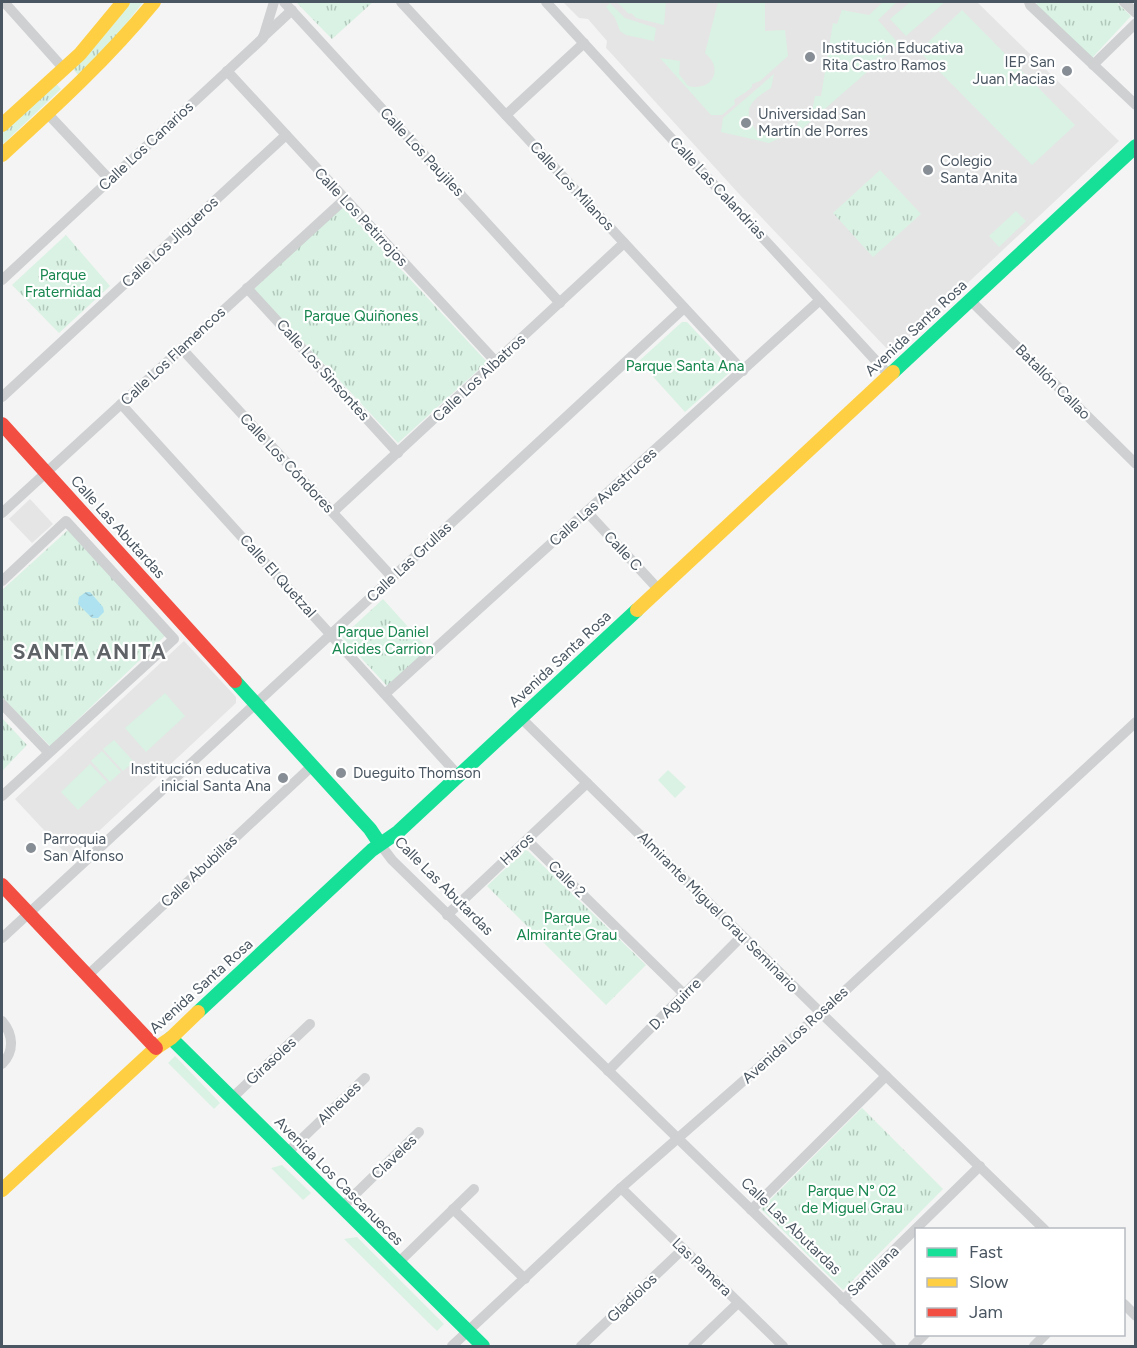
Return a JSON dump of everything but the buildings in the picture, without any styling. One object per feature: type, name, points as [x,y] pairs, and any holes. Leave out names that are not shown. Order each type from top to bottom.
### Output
[{"type":"street","points":[[3,2],[64,69]]},
{"type":"street","points":[[2,125],[80,54],[123,2]]},
{"type":"street","points":[[2,155],[78,86],[154,2]]},
{"type":"street","points":[[263,38],[274,2]]},
{"type":"street","name":"Calle Los Paujiles","points":[[284,2],[560,303]]},
{"type":"street","name":"Calle Los Milanos","points":[[401,2],[743,371]]},
{"type":"street","name":"Calle Las Calandrias","points":[[546,2],[889,375]]},
{"type":"street","points":[[1029,2],[1136,105]]},
{"type":"street","points":[[1124,2],[1136,14]]},
{"type":"street","name":"Calle Los Canarios","points":[[2,280],[292,10]]},
{"type":"street","points":[[1093,65],[1136,23]]},
{"type":"street","points":[[506,115],[584,43]]},
{"type":"street","name":"Calle Los Petirrojos","points":[[227,71],[496,362]]},
{"type":"street","points":[[47,113],[110,180]]},
{"type":"street","name":"Calle Los Jilgueros","points":[[2,398],[286,135]]},
{"type":"street","name":"Avenida Santa Rosa","points":[[2,1190],[156,1048],[171,1038],[380,844],[393,837],[1136,146]]},
{"type":"street","name":"Calle Los Flamencos","points":[[2,513],[345,199]]},
{"type":"street","name":"Calle Los Albatros","points":[[333,512],[624,243]]},
{"type":"street","name":"Calle Los Sinsontes","points":[[247,288],[398,453]]},
{"type":"street","name":"Calle Las Avestruces","points":[[385,694],[820,300]]},
{"type":"street","name":"Batallón Callao","points":[[970,300],[1136,464]]},
{"type":"street","name":"Calle Las Grullas","points":[[2,938],[684,308]]},
{"type":"street","name":"Calle Los Cóndores","points":[[182,349],[392,577]]},
{"type":"street","name":"Calle El Quetzal","points":[[121,404],[459,776]]},
{"type":"street","name":"Calle Las Abutardas","points":[[2,424],[370,829],[392,860],[891,1347]]},
{"type":"street","name":"Calle C","points":[[587,512],[659,590]]},
{"type":"street","points":[[2,581],[66,521],[174,639],[2,796]]},
{"type":"street","points":[[2,705],[48,752]]},
{"type":"street","name":"Almirante Miguel Grau Seminario","points":[[521,718],[1043,1228]]},
{"type":"street","name":"Avenida Los Rosales","points":[[452,1347],[621,1188],[821,1013],[1136,722]]},
{"type":"street","name":"Calle Abubillas","points":[[87,976],[312,766]]},
{"type":"street","name":"Haros","points":[[447,915],[587,783]]},
{"type":"street","name":"Calle 2","points":[[527,840],[684,994]]},
{"type":"street","points":[[2,885],[156,1048]]},
{"type":"street","name":"D. Aguirre","points":[[608,1071],[742,936]]},
{"type":"street","points":[[2,1021],[10,1034],[11,1041],[10,1054],[2,1064]]},
{"type":"street","name":"Girasoles","points":[[232,1098],[310,1024]]},
{"type":"street","name":"Avenida Los Cascanueces","points":[[171,1038],[483,1347]]},
{"type":"street","points":[[751,1210],[886,1076]]},
{"type":"street","name":"Alheues","points":[[287,1153],[365,1078]]},
{"type":"street","name":"Claveles","points":[[342,1207],[419,1132]]},
{"type":"street","name":"Santillana","points":[[917,1228],[980,1166]]},
{"type":"street","name":"Las Pamera","points":[[621,1188],[783,1347]]},
{"type":"street","points":[[398,1263],[474,1189]]},
{"type":"street","points":[[453,1209],[525,1279]]},
{"type":"street","points":[[1029,1228],[1036,1220]]},
{"type":"street","name":"Santillana","points":[[843,1300],[915,1230]]},
{"type":"street","name":"Gladiolos","points":[[581,1347],[683,1249]]},
{"type":"street","points":[[693,1347],[738,1303]]},
{"type":"street","points":[[1125,1305],[1136,1316]]},
{"type":"street","points":[[913,1347],[924,1336]]},
{"type":"street","points":[[1034,1347],[1045,1336]]},
{"type":"shaded area","name":"Colegio Santa Anita","points":[[563,2],[977,2],[1119,141],[892,354],[740,195],[606,48],[607,41],[588,19],[579,18]]},
{"type":"shaded area","points":[[30,499],[53,524],[32,543],[9,519]]},
{"type":"shaded area","points":[[184,641],[236,697],[236,703],[70,858],[15,799]]},
{"type":"green space","points":[[130,2],[143,2],[119,33],[79,76],[73,69],[112,26]]},
{"type":"green space","points":[[296,2],[373,2],[332,39]]},
{"type":"green space","points":[[617,2],[666,2],[664,25],[636,18]]},
{"type":"green space","points":[[718,2],[765,2],[765,31],[785,30],[788,56],[734,100],[735,104],[722,115],[711,115],[660,58],[680,61],[679,74],[688,86],[703,86],[709,83],[713,78],[714,66],[705,53]]},
{"type":"green space","points":[[883,2],[897,2],[878,20],[899,44],[794,136],[802,109],[812,111],[815,96],[821,96],[833,23],[837,24],[842,10],[869,15]]},
{"type":"green space","points":[[910,2],[945,2],[906,36],[890,19]]},
{"type":"green space","points":[[1037,2],[1116,2],[1131,16],[1092,58],[1036,8]]},
{"type":"green space","points":[[610,3],[625,18],[656,28],[654,41],[626,35],[620,31],[615,18],[606,7]]},
{"type":"green space","points":[[962,10],[1075,125],[1032,165],[919,51]]},
{"type":"green space","points":[[774,74],[771,88],[753,102],[749,113],[753,126],[759,134],[780,138],[769,143],[721,132],[723,118]]},
{"type":"green space","points":[[55,83],[61,89],[2,145],[2,132]]},
{"type":"green space","points":[[880,170],[921,214],[873,257],[833,213]]},
{"type":"green space","name":"Parque Quiñones","points":[[342,206],[487,362],[398,443],[254,289]]},
{"type":"green space","points":[[1016,211],[1026,221],[999,247],[989,236]]},
{"type":"green space","name":"Parque Fraternidad","points":[[66,235],[110,286],[59,333],[12,285]]},
{"type":"green space","name":"Parque Santa Ana","points":[[682,322],[687,322],[729,367],[729,373],[685,412],[639,361]]},
{"type":"green space","points":[[68,530],[165,636],[50,746],[2,697],[2,590]]},
{"type":"green space","name":"Parque Daniel Alcides Carrion","points":[[383,599],[428,649],[387,686],[342,637]]},
{"type":"green space","points":[[165,693],[185,716],[146,752],[125,728]]},
{"type":"green space","points":[[2,718],[27,745],[2,771]]},
{"type":"green space","points":[[114,740],[134,762],[123,771],[103,749]]},
{"type":"green space","points":[[102,751],[121,772],[110,782],[91,761]]},
{"type":"green space","points":[[90,764],[107,782],[78,810],[61,792]]},
{"type":"green space","points":[[668,770],[686,787],[675,798],[658,780]]},
{"type":"green space","name":"Parque Almirante Grau","points":[[525,850],[646,965],[606,1005],[487,886]]},
{"type":"green space","points":[[175,1056],[220,1103],[214,1109],[168,1063]]},
{"type":"green space","name":"Parque N° 02 de Miguel Grau","points":[[862,1108],[943,1189],[843,1290],[761,1209]]},
{"type":"green space","points":[[282,1165],[311,1193],[303,1200],[271,1168]]},
{"type":"green space","points":[[357,1237],[444,1324],[437,1331],[344,1239]]},
{"type":"water","points":[[90,592],[103,607],[104,612],[98,618],[92,618],[78,604],[79,597]]},
{"type":"traffic: fast","points":[[893,372],[1136,146]]},
{"type":"traffic: fast","points":[[198,1012],[372,850],[398,832],[637,610]]},
{"type":"traffic: fast","points":[[235,681],[370,829],[380,844]]},
{"type":"traffic: fast","points":[[171,1038],[483,1346]]},
{"type":"traffic: slow","points":[[2,125],[80,54],[123,2]]},
{"type":"traffic: slow","points":[[2,155],[100,62],[154,2]]},
{"type":"traffic: slow","points":[[637,610],[893,372]]},
{"type":"traffic: slow","points":[[2,1190],[198,1012]]},
{"type":"traffic: jam","points":[[2,424],[235,681]]},
{"type":"traffic: jam","points":[[2,885],[156,1048]]},
{"type":"place","name":"Institución Educativa Rita Castro Ramos","points":[[810,57]]},
{"type":"place","name":"IEP San Juan Macias","points":[[1067,71]]},
{"type":"place","name":"Universidad San Martín de Porres","points":[[746,123]]},
{"type":"place","name":"Colegio Santa Anita","points":[[928,170]]},
{"type":"place","name":"Dueguito Thomson","points":[[341,773]]},
{"type":"place","name":"Institución educativa inicial Santa Ana","points":[[283,778]]},
{"type":"place","name":"Parroquia San Alfonso","points":[[31,848]]},
{"type":"district","name":"SANTA ANITA","points":[[90,651]]}]
